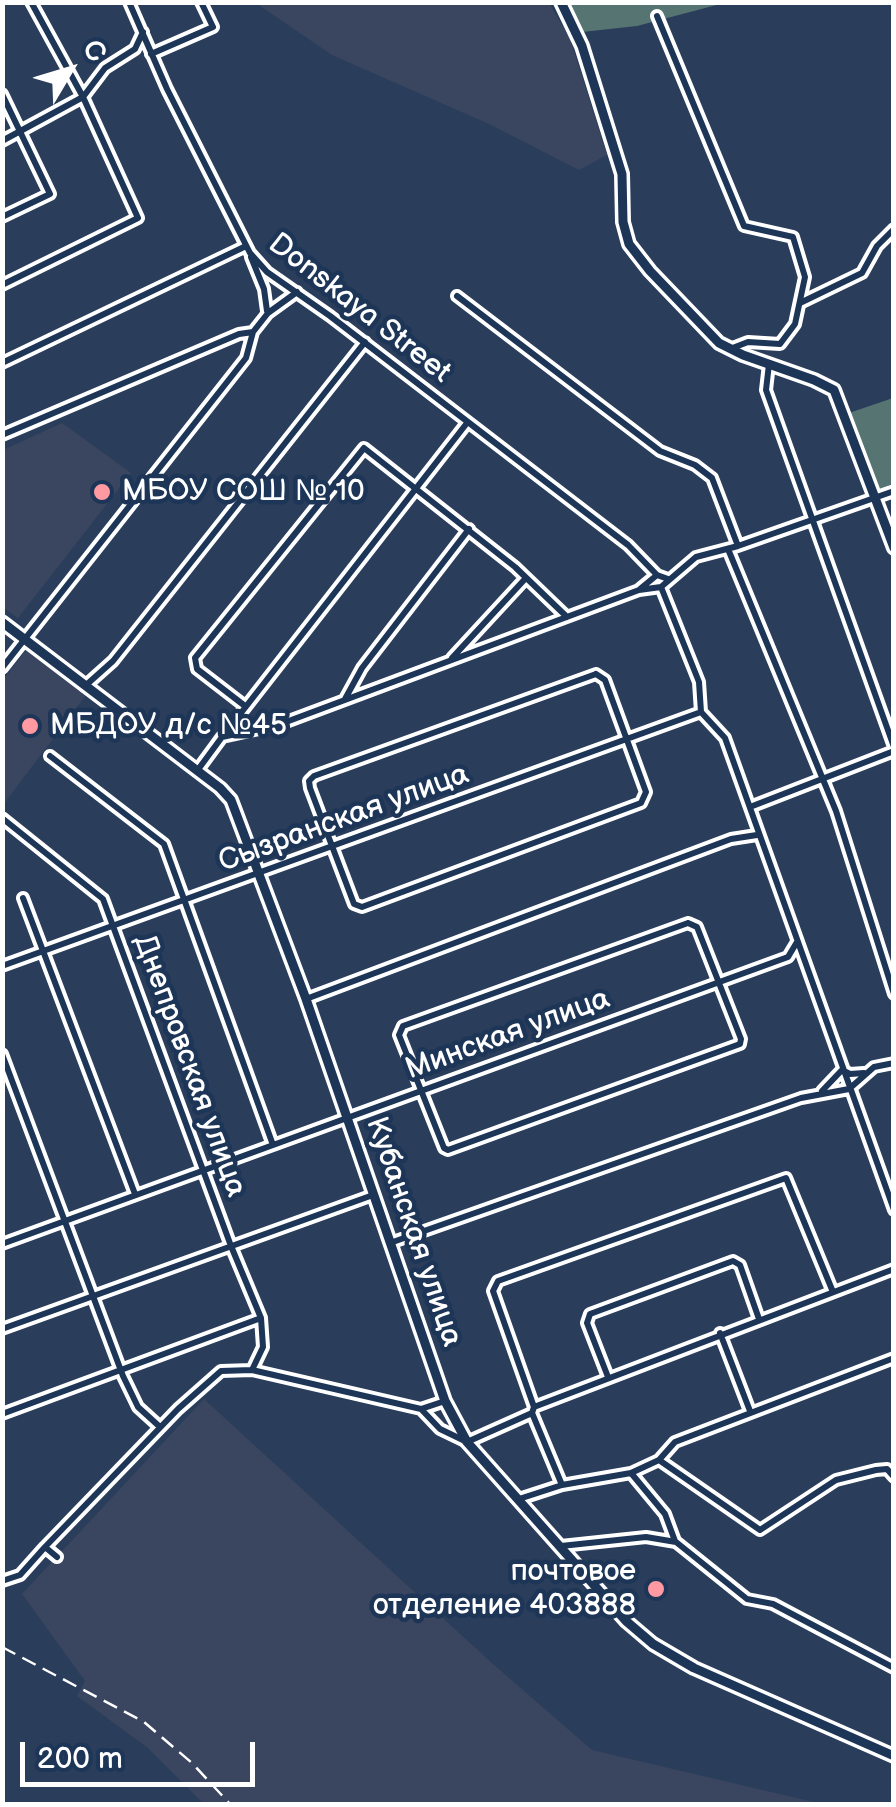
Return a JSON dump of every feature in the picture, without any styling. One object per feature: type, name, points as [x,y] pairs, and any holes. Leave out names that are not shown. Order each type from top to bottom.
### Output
[{"type":"street","points":[[2,285],[138,218],[83,97],[32,2]]},
{"type":"street","name":"Donskaya Street","points":[[129,2],[247,250],[267,272],[365,342],[628,545],[657,576]]},
{"type":"street","points":[[152,54],[214,27],[202,2]]},
{"type":"street","points":[[562,2],[576,33],[622,174],[623,222],[629,244],[718,342],[834,390],[894,548]]},
{"type":"street","points":[[657,16],[744,226],[793,237],[805,277],[795,324],[780,344],[748,342],[730,349]]},
{"type":"street","points":[[2,141],[83,97],[105,68],[135,49],[142,32]]},
{"type":"street","points":[[2,94],[50,194],[2,217]]},
{"type":"street","points":[[800,303],[862,273],[877,246],[894,229]]},
{"type":"street","points":[[2,363],[247,250],[264,289],[268,313]]},
{"type":"street","points":[[2,668],[246,358],[253,332],[268,313],[297,292]]},
{"type":"street","points":[[457,296],[660,451],[712,478],[738,546]]},
{"type":"street","points":[[2,436],[239,334],[253,332]]},
{"type":"street","points":[[86,686],[113,661],[365,342]]},
{"type":"street","points":[[750,807],[894,749],[766,390],[768,364]]},
{"type":"street","points":[[196,771],[467,422]]},
{"type":"street","points":[[245,706],[197,669],[195,658],[358,451],[370,450],[417,487],[567,617]]},
{"type":"street","points":[[222,738],[278,725],[639,590],[661,587],[696,556],[814,521],[894,490]]},
{"type":"street","points":[[345,700],[362,668],[468,529]]},
{"type":"street","points":[[728,549],[820,780],[836,810],[894,994]]},
{"type":"street","points":[[639,590],[657,576],[668,579]]},
{"type":"street","points":[[452,659],[525,578]]},
{"type":"street","points":[[661,587],[699,682],[701,712],[726,738],[894,1210]]},
{"type":"street","name":"Кубанская улица","points":[[2,622],[231,800],[306,999],[445,1401],[467,1442],[626,1621],[666,1652],[894,1756]]},
{"type":"street","points":[[596,674],[605,680],[627,738],[646,792],[641,803],[362,907],[354,904],[310,788],[314,776],[596,674]]},
{"type":"street","name":"Сызранская улица","points":[[2,966],[701,712]]},
{"type":"street","points":[[50,756],[164,844],[273,1145]]},
{"type":"street","name":"Днепровская улица","points":[[2,818],[103,899],[261,1318]]},
{"type":"street","points":[[306,999],[732,839],[758,835]]},
{"type":"street","points":[[22,898],[134,1194]]},
{"type":"street","points":[[688,922],[697,927],[718,983],[741,1039],[736,1048],[448,1150],[441,1144],[400,1035],[403,1026],[688,922]]},
{"type":"street","name":"Минская улица","points":[[2,1244],[718,983],[788,956],[797,942]]},
{"type":"street","points":[[2,1054],[121,1372],[138,1408],[160,1427]]},
{"type":"street","points":[[390,1242],[820,1093],[849,1089],[865,1072],[894,1063]]},
{"type":"street","points":[[842,1070],[850,1074],[865,1072]]},
{"type":"street","points":[[820,1093],[842,1070]]},
{"type":"street","points":[[562,1485],[493,1291],[498,1281],[786,1178],[833,1292]]},
{"type":"street","points":[[2,1329],[374,1195]]},
{"type":"street","points":[[608,1377],[586,1322],[590,1314],[732,1261],[740,1265],[759,1318]]},
{"type":"street","points":[[421,1409],[440,1429],[467,1442],[608,1377],[894,1269]]},
{"type":"street","points":[[2,1414],[261,1318],[263,1347],[252,1370]]},
{"type":"street","points":[[720,1333],[750,1410]]},
{"type":"street","points":[[520,1500],[562,1485],[632,1473],[659,1460],[675,1442],[750,1410],[894,1358]]},
{"type":"street","points":[[2,1582],[20,1575],[204,1382],[221,1371],[252,1370],[421,1409],[445,1401]]},
{"type":"street","points":[[659,1460],[760,1530],[836,1480],[887,1469],[894,1478]]},
{"type":"street","points":[[632,1473],[664,1514],[676,1542],[747,1599],[773,1604],[894,1668]]},
{"type":"street","points":[[561,1546],[646,1537],[676,1542]]},
{"type":"street","points":[[45,1547],[57,1557]]},
{"type":"shaded area","points":[[256,3],[549,3],[570,39],[607,155],[579,170],[489,124],[332,55]]},
{"type":"shaded area","points":[[62,423],[131,473],[18,618],[3,607],[3,450]]},
{"type":"shaded area","points":[[26,650],[86,695],[3,805],[3,680]]},
{"type":"shaded area","points":[[204,1399],[592,1750],[822,1804],[204,1804],[148,1748],[77,1696],[85,1681],[22,1594]]},
{"type":"green space","points":[[568,3],[724,3],[637,26],[582,32]]},
{"type":"green space","points":[[893,398],[893,483],[877,492],[846,414]]},
{"type":"railway","points":[[2,1647],[144,1722],[192,1763],[230,1804]]},
{"type":"place","name":"МБОУ СОШ № 10","points":[[102,492]]},
{"type":"place","name":"МБДОУ д/с №45","points":[[30,726]]},
{"type":"place","name":"почтовое отделение 403888","points":[[656,1589]]}]
